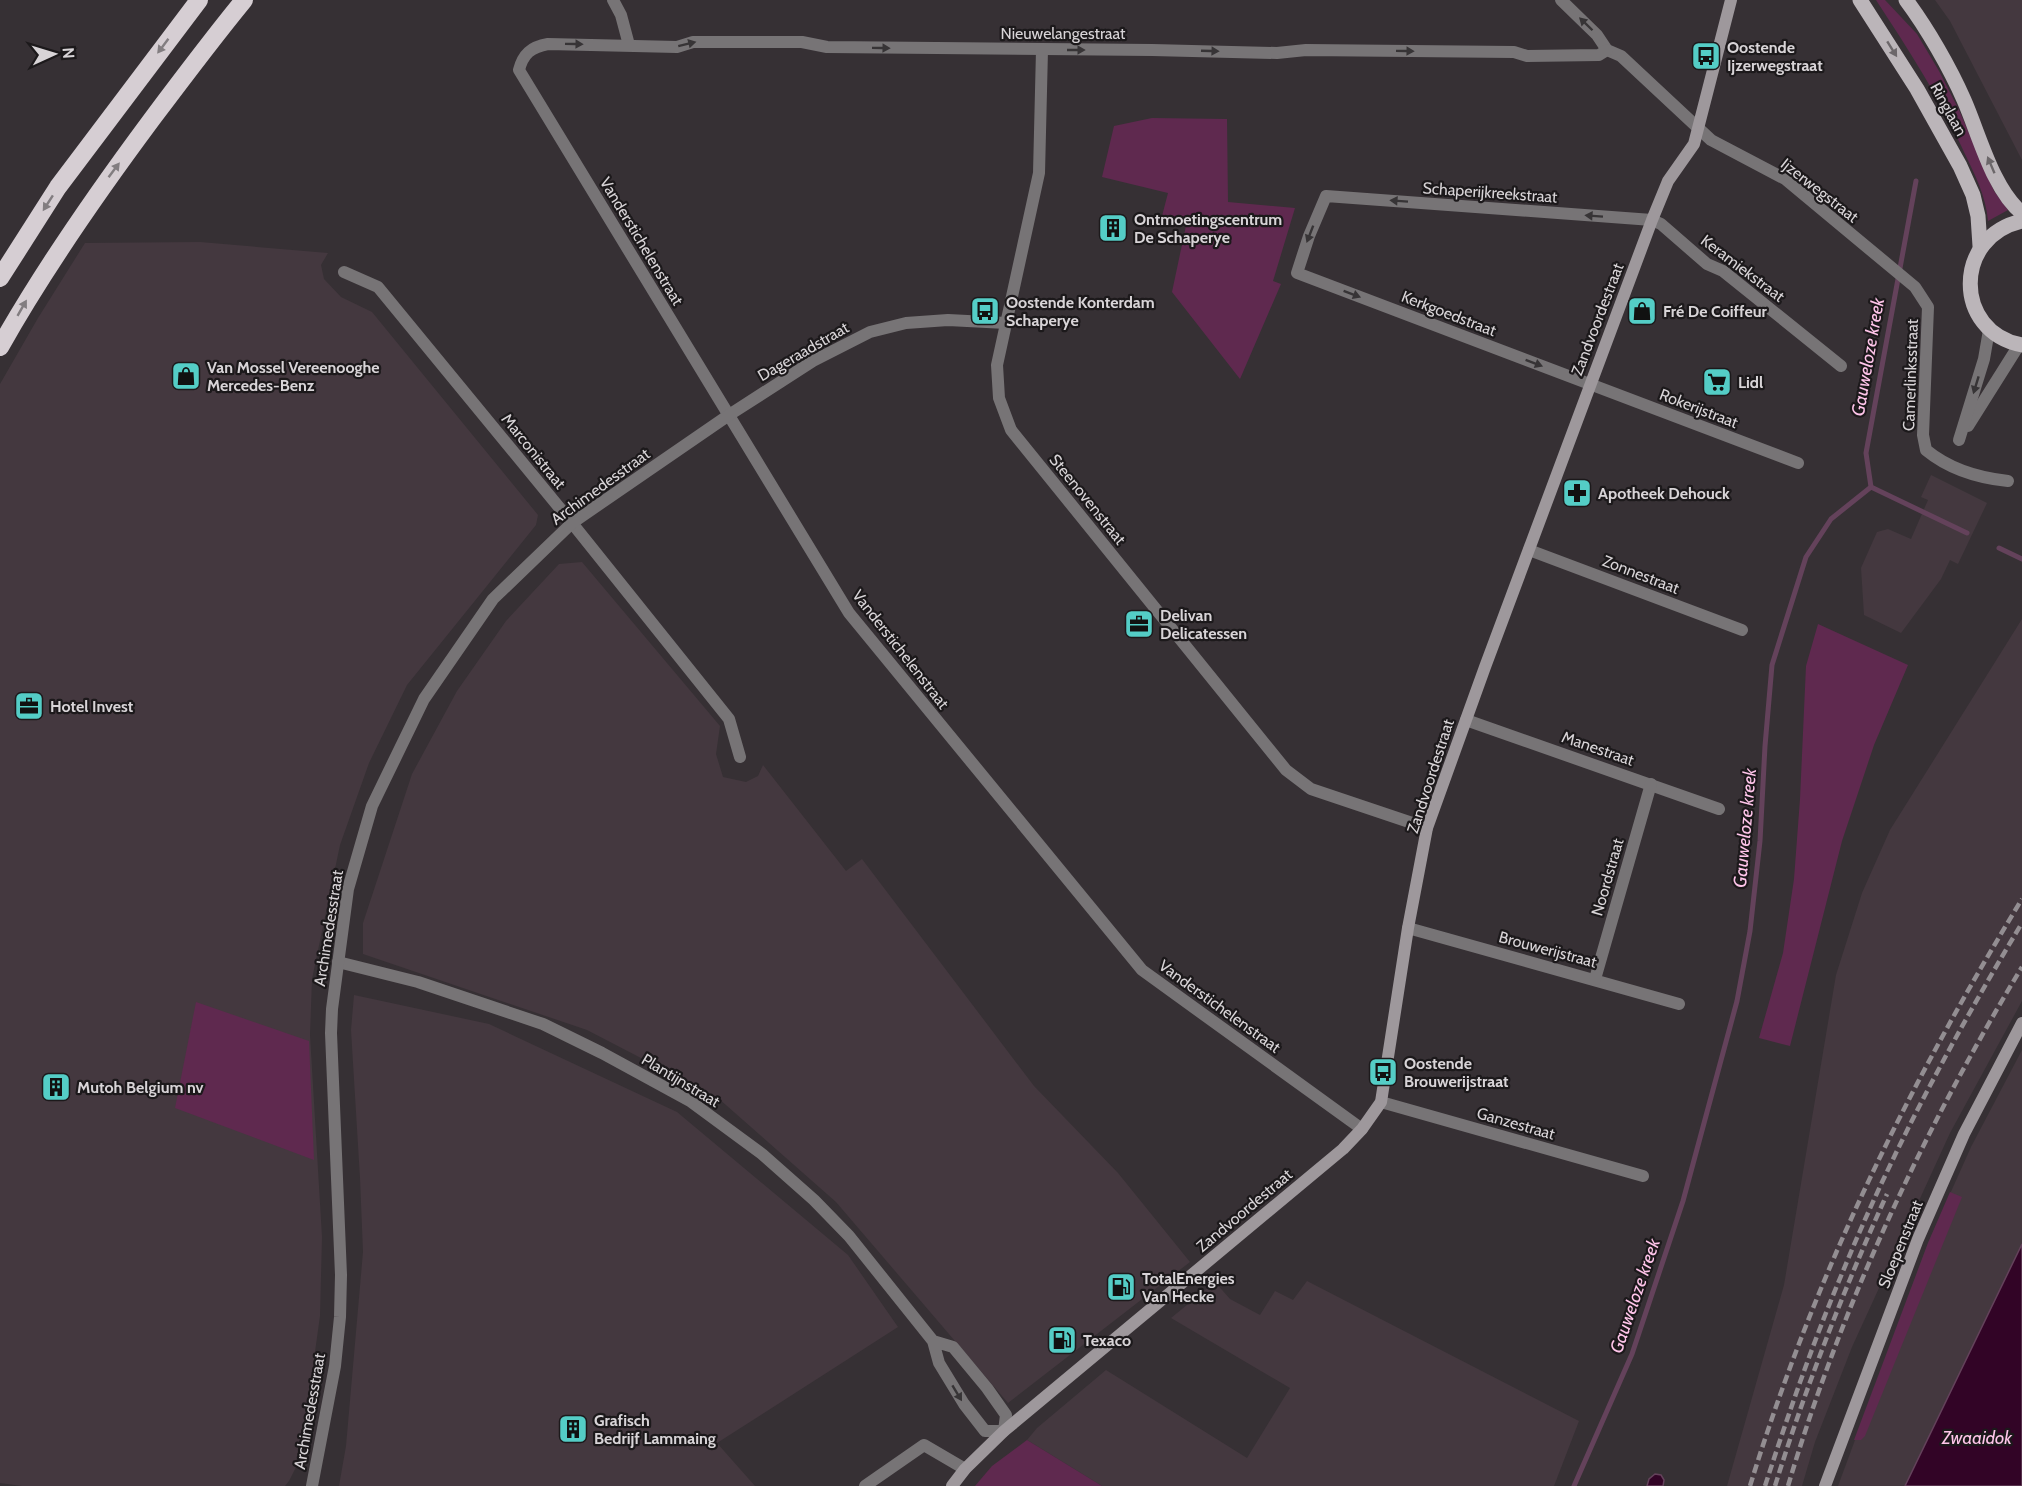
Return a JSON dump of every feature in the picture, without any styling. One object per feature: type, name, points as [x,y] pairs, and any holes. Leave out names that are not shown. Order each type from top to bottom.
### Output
[{"type":"highway","points":[[0,278],[58,187],[199,0]]},
{"type":"highway","points":[[0,347],[31,292],[94,197],[215,35],[244,0]]},
{"type":"main road","name":"Zandvoordestraat","points":[[952,1486],[965,1469],[1004,1431],[1343,1149],[1362,1129],[1381,1102],[1408,928],[1427,828],[1652,220],[1668,181],[1694,144],[1731,0]]},
{"type":"main road","name":"Ringlaan","points":[[1860,0],[1917,89],[1960,166],[1973,195],[1978,216],[1980,246]]},
{"type":"main road","name":"Ringlaan","points":[[1906,0],[1963,98],[1995,175],[2012,205],[2022,213]]},
{"type":"main road","points":[[2021,345],[1996,336],[1989,330],[1974,304],[1970,289],[1971,266],[1980,246],[1994,234],[2022,220]]},
{"type":"main road","name":"Sloepenstraat","points":[[1825,1486],[1918,1239],[1964,1134],[2022,1023]]},
{"type":"street","points":[[613,0],[621,15],[629,45]]},
{"type":"street","name":"Ijzerwegstraat","points":[[1561,0],[1597,34],[1607,50],[1621,56],[1711,140],[1785,179],[1915,287]]},
{"type":"street","name":"Nieuwelangestraat","points":[[522,57],[535,46],[548,44],[677,47],[693,42],[802,42],[827,47],[1278,53],[1306,50],[1502,51],[1527,56],[1599,55],[1607,50]]},
{"type":"street","name":"Steenovenstraat","points":[[1041,50],[1039,173],[997,366],[999,398],[1011,430],[1286,770],[1311,789],[1427,828]]},
{"type":"street","name":"Vanderstichelenstraat","points":[[522,57],[519,70],[849,614],[1142,970],[1362,1129]]},
{"type":"street","name":"Schaperijkreekstraat","points":[[1297,273],[1326,196],[1652,220]]},
{"type":"street","name":"Keramiekstraat","points":[[1652,220],[1661,224],[1707,264],[1723,271],[1841,366]]},
{"type":"street","name":"Marconistraat","points":[[344,272],[378,287],[572,524],[729,719],[740,757]]},
{"type":"street","name":"Kerkgoedstraat","points":[[1297,273],[1590,385]]},
{"type":"street","name":"Camerlinksstraat","points":[[1915,287],[1928,307],[1923,435],[1926,450],[1936,459],[1961,471],[1993,480],[2008,481]]},
{"type":"street","name":"Dageraadstraat","points":[[729,416],[813,361],[870,332],[906,323],[948,320],[1006,323]]},
{"type":"street","points":[[1989,330],[1984,359],[1959,440],[2021,345]]},
{"type":"street","name":"Rokerijstraat","points":[[1590,385],[1797,463]]},
{"type":"street","name":"Archimedesstraat","points":[[312,1486],[335,1366],[340,1317],[341,1275],[331,1041],[332,1010],[348,889],[372,806],[424,699],[493,599],[572,524],[729,416]]},
{"type":"street","name":"Zonnestraat","points":[[1529,550],[1742,630]]},
{"type":"street","name":"Manestraat","points":[[1466,720],[1719,809]]},
{"type":"street","name":"Noordstraat","points":[[1595,979],[1651,784]]},
{"type":"street","name":"Brouwerijstraat","points":[[1408,928],[1678,1004]]},
{"type":"street","name":"Plantijnstraat","points":[[338,962],[418,982],[543,1024],[690,1101],[762,1154],[814,1200],[849,1236],[933,1341],[939,1363],[964,1404],[985,1431],[1004,1431],[1006,1415],[987,1388],[953,1347],[933,1341]]},
{"type":"street","name":"Ganzestraat","points":[[1381,1102],[1643,1176]]},
{"type":"street","points":[[865,1486],[924,1445],[965,1469]]},
{"type":"shaded area","points":[[1876,0],[1885,0],[1917,34],[1959,110],[1994,191],[2008,210],[1988,221],[1979,186],[1945,112]]},
{"type":"shaded area","points":[[1935,0],[2022,0],[2022,160],[1950,21]]},
{"type":"shaded area","points":[[1152,118],[1227,119],[1228,202],[1295,208],[1273,281],[1281,284],[1240,379],[1172,292],[1187,221],[1162,216],[1168,193],[1102,177],[1114,126]]},
{"type":"shaded area","points":[[200,242],[328,253],[321,265],[324,279],[341,297],[372,312],[538,515],[536,525],[407,685],[369,763],[340,845],[312,979],[310,1035],[322,1237],[320,1316],[300,1459],[289,1481],[285,1486],[22,1486],[0,1483],[0,384],[85,243]]},
{"type":"shaded area","points":[[1931,475],[1987,503],[1958,564],[1950,560],[1941,579],[1901,633],[1864,615],[1861,568],[1877,532],[1888,529],[1911,539],[1928,500],[1921,497]]},
{"type":"shaded area","points":[[582,562],[720,726],[716,754],[723,777],[746,782],[758,776],[763,765],[846,871],[862,859],[1034,1086],[1118,1173],[1190,1262],[1008,1403],[836,1202],[718,1098],[587,1030],[363,954],[363,923],[412,774],[457,691],[506,621],[559,564]]},
{"type":"shaded area","points":[[2022,619],[2022,1001],[1950,1133],[1852,1347],[1815,1442],[1802,1486],[1727,1486],[1784,1285],[1836,975],[1862,893],[1890,830]]},
{"type":"shaded area","points":[[1818,624],[1908,665],[1874,745],[1842,841],[1790,1046],[1759,1038],[1783,953],[1794,879],[1806,666]]},
{"type":"shaded area","points":[[354,995],[489,1024],[677,1112],[848,1255],[898,1327],[717,1443],[755,1486],[339,1486],[346,1446],[363,1252],[351,1030]]},
{"type":"shaded area","points":[[196,1002],[309,1041],[314,1160],[175,1108]]},
{"type":"shaded area","points":[[2022,1050],[2022,1244],[1905,1486],[1838,1486],[1928,1243],[1971,1147]]},
{"type":"shaded area","points":[[1950,1192],[1962,1197],[1865,1436],[1861,1440],[1854,1440],[1928,1243]]},
{"type":"shaded area","points":[[1307,1281],[1579,1421],[1554,1486],[1102,1486],[1027,1440],[1037,1428],[1106,1370],[1247,1458],[1290,1388],[1171,1318],[1215,1282],[1230,1299],[1260,1315],[1275,1291],[1293,1300]]},
{"type":"shaded area","points":[[1027,1440],[1102,1486],[975,1486],[992,1466]]},
{"type":"water","name":"Zwaaidok","points":[[2022,1244],[2022,1486],[1905,1486]]},
{"type":"water","points":[[1655,1474],[1661,1475],[1664,1480],[1663,1486],[1647,1486],[1649,1479]]},
{"type":"waterway","name":"Gauweloze kreek","points":[[1574,1486],[1632,1354],[1683,1201],[1737,1001],[1750,931],[1760,841],[1772,665],[1806,557],[1831,519],[1871,487],[1866,453],[1916,181]]},
{"type":"waterway","points":[[1871,487],[1967,533]]},
{"type":"waterway","points":[[1999,548],[2022,559]]},
{"type":"railway","points":[[1750,1486],[1804,1331],[1867,1184],[1940,1041],[2022,899]]},
{"type":"railway","points":[[1765,1486],[1820,1328],[1860,1230],[1902,1140],[1948,1052],[2022,923]]},
{"type":"railway","points":[[1788,1486],[1834,1351],[1888,1219],[1952,1091],[2022,967]]},
{"type":"railway","points":[[1775,1486],[1826,1338],[1887,1194]]},
{"type":"place","name":"Oostende Ijzerwegstraat","points":[[1706,56]]},
{"type":"place","name":"Ontmoetingscentrum De Schaperye","points":[[1113,228]]},
{"type":"place","name":"Oostende Konterdam Schaperye","points":[[985,311]]},
{"type":"place","name":"Fré De Coiffeur","points":[[1642,311]]},
{"type":"place","name":"Van Mossel Vereenooghe Mercedes-Benz","points":[[186,376]]},
{"type":"place","name":"Lidl","points":[[1717,382]]},
{"type":"place","name":"Apotheek Dehouck","points":[[1577,493]]},
{"type":"place","name":"Delivan Delicatessen","points":[[1139,624]]},
{"type":"place","name":"Hotel Invest","points":[[29,706]]},
{"type":"place","name":"Oostende Brouwerijstraat","points":[[1383,1072]]},
{"type":"place","name":"Mutoh Belgium nv","points":[[56,1087]]},
{"type":"place","name":"TotalEnergies Van Hecke","points":[[1121,1287]]},
{"type":"place","name":"Texaco","points":[[1062,1340]]},
{"type":"place","name":"Grafisch Bedrijf Lammaing","points":[[573,1429]]}]
